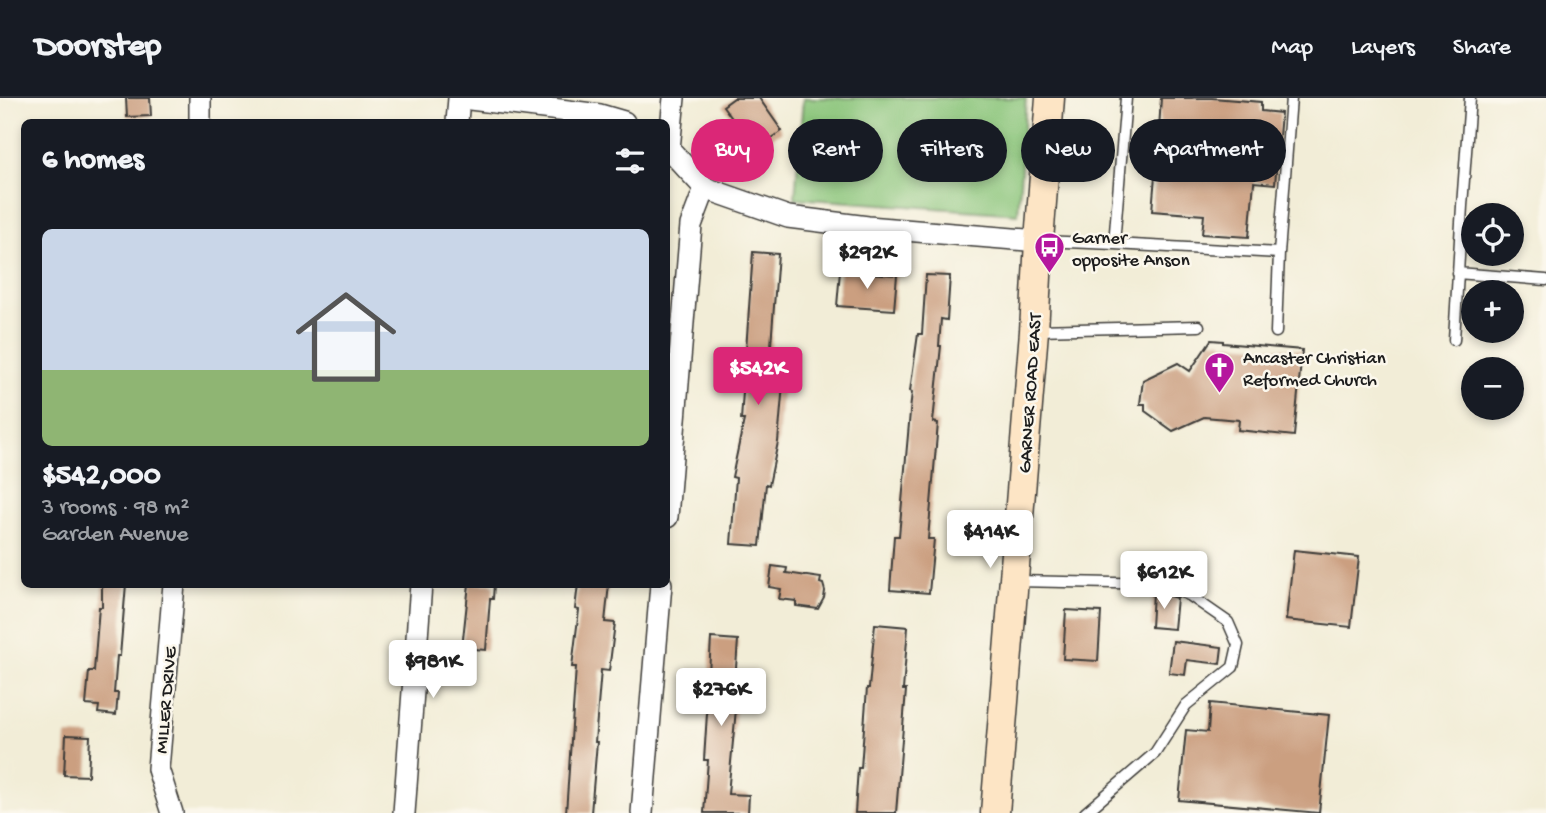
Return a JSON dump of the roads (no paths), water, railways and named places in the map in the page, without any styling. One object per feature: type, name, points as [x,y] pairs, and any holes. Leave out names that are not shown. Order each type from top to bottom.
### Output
[{"type":"main road","name":"GARNER ROAD EAST","points":[[995,813],[1050,98]]},
{"type":"street","points":[[200,98],[200,119]]},
{"type":"street","points":[[457,119],[460,98],[600,115],[614,119]]},
{"type":"street","points":[[670,131],[674,98]]},
{"type":"street","points":[[670,150],[705,188],[788,217],[868,227],[1039,241]]},
{"type":"street","points":[[670,480],[691,225],[705,188]]},
{"type":"street","name":"MILLER DRIVE","points":[[172,813],[158,769],[174,588]]},
{"type":"street","points":[[404,813],[421,588]]},
{"type":"street","points":[[642,813],[661,588]]},
{"type":"lane","points":[[1114,244],[1126,98]]},
{"type":"lane","points":[[1276,332],[1290,98]]},
{"type":"lane","points":[[1454,340],[1470,98]]},
{"type":"lane","points":[[1039,241],[1279,253]]},
{"type":"lane","points":[[1457,273],[1546,280]]},
{"type":"lane","points":[[1034,331],[1199,326]]},
{"type":"lane","points":[[1014,581],[1162,584],[1189,596],[1228,622],[1238,645],[1233,667],[1186,705],[1155,753],[1085,813]]},
{"type":"place","name":"Garner opposite Anson","points":[[1049,274]]},
{"type":"place","name":"Ancaster Christian Reformed Church","points":[[1220,394]]}]
